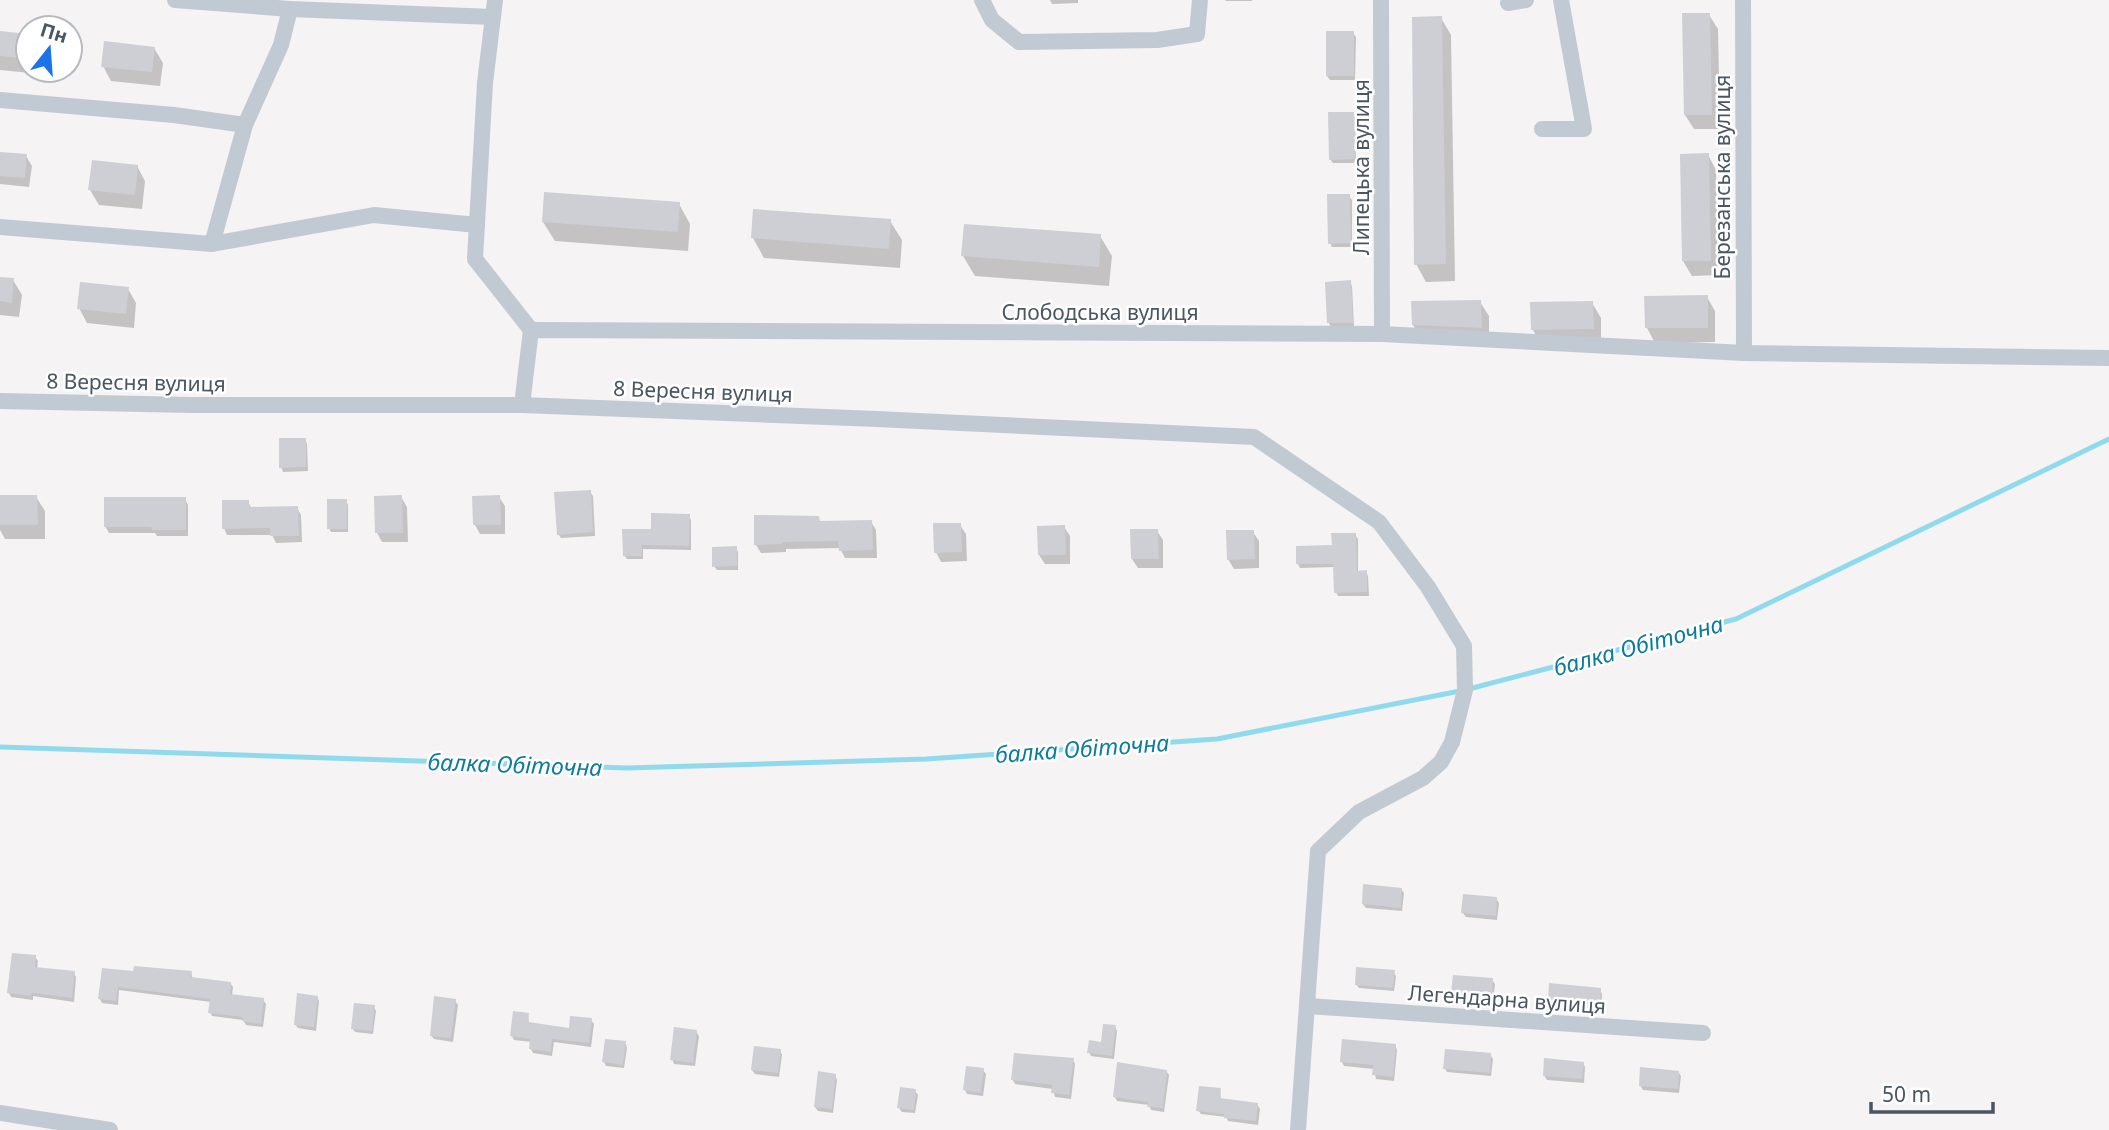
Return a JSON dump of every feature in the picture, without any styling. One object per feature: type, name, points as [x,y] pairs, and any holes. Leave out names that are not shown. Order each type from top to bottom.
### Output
[{"type":"street","points":[[175,0],[290,9],[493,17]]},
{"type":"street","points":[[495,0],[485,83],[475,259],[531,330],[522,405]]},
{"type":"street","points":[[982,0],[992,20],[1018,42],[1157,40],[1197,34],[1200,0]]},
{"type":"street","name":"Липецька вулиця","points":[[1381,0],[1382,334]]},
{"type":"street","points":[[1508,3],[1526,0]]},
{"type":"street","points":[[1542,129],[1584,129],[1561,0]]},
{"type":"street","name":"Березанська вулиця","points":[[1743,0],[1744,353]]},
{"type":"street","points":[[212,244],[245,125],[281,45],[290,9]]},
{"type":"street","points":[[0,100],[174,115],[245,125]]},
{"type":"street","points":[[0,227],[212,244],[374,215],[477,225]]},
{"type":"street","name":"Слободська вулиця","points":[[531,330],[1382,334],[1744,353],[2109,358]]},
{"type":"street","name":"8 Вересня вулиця","points":[[0,401],[190,405],[522,405],[1254,437],[1378,522],[1428,587],[1464,646],[1465,690],[1452,742],[1441,762],[1423,778],[1359,812],[1318,851],[1308,1006]]},
{"type":"street","points":[[1298,1130],[1308,1006]]},
{"type":"street","name":"Легендарна вулиця","points":[[1308,1006],[1703,1033]]},
{"type":"street","points":[[0,1113],[110,1130]]},
{"type":"building","points":[[1682,13],[1710,13],[1712,115],[1684,115]]},
{"type":"building","points":[[1442,16],[1446,264],[1414,265],[1412,17]]},
{"type":"building","points":[[0,31],[14,32],[14,58],[0,56]]},
{"type":"building","points":[[1326,31],[1354,31],[1354,76],[1326,76]]},
{"type":"building","points":[[104,41],[155,47],[152,72],[101,67]]},
{"type":"building","points":[[1328,112],[1354,112],[1355,159],[1329,160]]},
{"type":"building","points":[[0,152],[27,154],[25,178],[0,176]]},
{"type":"building","points":[[1709,153],[1711,261],[1682,261],[1680,154]]},
{"type":"building","points":[[92,160],[138,165],[135,195],[88,190]]},
{"type":"building","points":[[544,192],[680,202],[678,232],[542,222]]},
{"type":"building","points":[[1327,194],[1350,194],[1351,243],[1328,244]]},
{"type":"building","points":[[753,209],[891,219],[889,249],[751,238]]},
{"type":"building","points":[[964,224],[1101,234],[1099,267],[961,256]]},
{"type":"building","points":[[0,277],[14,278],[12,303],[0,301]]},
{"type":"building","points":[[1351,280],[1353,323],[1327,323],[1325,282]]},
{"type":"building","points":[[80,282],[129,287],[126,314],[77,309]]},
{"type":"building","points":[[1708,295],[1708,328],[1645,328],[1644,296]]},
{"type":"building","points":[[1481,300],[1482,328],[1412,325],[1411,301]]},
{"type":"building","points":[[1593,301],[1594,329],[1531,330],[1530,302]]},
{"type":"building","points":[[279,438],[306,438],[306,467],[279,468]]},
{"type":"building","points":[[591,490],[593,532],[557,535],[554,492]]},
{"type":"building","points":[[0,495],[37,495],[38,525],[0,525]]},
{"type":"building","points":[[402,495],[403,533],[375,533],[374,496]]},
{"type":"building","points":[[500,495],[501,525],[473,525],[472,496]]},
{"type":"building","points":[[104,497],[186,497],[186,530],[104,527]]},
{"type":"building","points":[[327,499],[347,499],[347,529],[327,529]]},
{"type":"building","points":[[222,500],[249,500],[249,507],[298,506],[299,536],[270,536],[270,528],[222,529]]},
{"type":"building","points":[[651,513],[690,514],[689,546],[642,545],[642,556],[623,556],[622,529],[651,529]]},
{"type":"building","points":[[754,515],[819,516],[820,521],[872,520],[873,550],[839,551],[838,541],[754,545]]},
{"type":"building","points":[[933,523],[961,523],[962,552],[934,553]]},
{"type":"building","points":[[1065,525],[1066,555],[1038,555],[1037,526]]},
{"type":"building","points":[[1130,529],[1158,529],[1159,559],[1131,559]]},
{"type":"building","points":[[1226,530],[1254,530],[1255,559],[1227,560]]},
{"type":"building","points":[[1331,533],[1356,533],[1357,571],[1367,570],[1367,592],[1334,593],[1333,564],[1296,564],[1296,546],[1332,545]]},
{"type":"building","points":[[737,546],[737,566],[712,567],[712,547]]},
{"type":"building","points":[[1363,884],[1402,888],[1401,908],[1362,904]]},
{"type":"building","points":[[1463,894],[1497,897],[1496,916],[1461,913]]},
{"type":"building","points":[[12,953],[36,955],[35,967],[75,971],[72,998],[7,993]]},
{"type":"building","points":[[134,966],[192,971],[191,977],[231,982],[230,994],[264,998],[261,1024],[242,1021],[243,1017],[208,1013],[210,999],[118,987],[116,1001],[98,999],[102,968],[133,971]]},
{"type":"building","points":[[1356,967],[1395,970],[1393,988],[1355,985]]},
{"type":"building","points":[[1453,975],[1493,978],[1492,996],[1451,993]]},
{"type":"building","points":[[1549,983],[1601,988],[1600,1006],[1548,1001]]},
{"type":"building","points":[[297,993],[318,996],[314,1027],[294,1025]]},
{"type":"building","points":[[434,996],[456,999],[451,1038],[430,1036]]},
{"type":"building","points":[[354,1003],[375,1005],[372,1031],[351,1029]]},
{"type":"building","points":[[513,1011],[529,1013],[528,1022],[569,1028],[570,1016],[592,1018],[589,1043],[552,1039],[551,1052],[529,1049],[530,1039],[510,1036]]},
{"type":"building","points":[[1103,1024],[1116,1025],[1112,1056],[1087,1053],[1089,1040],[1101,1042]]},
{"type":"building","points":[[674,1027],[697,1030],[693,1063],[670,1060]]},
{"type":"building","points":[[605,1039],[626,1041],[623,1065],[602,1062]]},
{"type":"building","points":[[1342,1039],[1396,1044],[1393,1077],[1372,1075],[1373,1065],[1340,1062]]},
{"type":"building","points":[[754,1046],[781,1049],[778,1073],[751,1070]]},
{"type":"building","points":[[1445,1049],[1491,1053],[1490,1073],[1443,1069]]},
{"type":"building","points":[[1014,1053],[1074,1058],[1069,1095],[1051,1093],[1052,1085],[1011,1080]]},
{"type":"building","points":[[1544,1058],[1584,1062],[1582,1079],[1543,1076]]},
{"type":"building","points":[[1117,1062],[1167,1070],[1163,1108],[1147,1107],[1148,1102],[1113,1097]]},
{"type":"building","points":[[966,1066],[984,1068],[981,1093],[963,1090]]},
{"type":"building","points":[[1640,1067],[1679,1071],[1678,1089],[1639,1086]]},
{"type":"building","points":[[818,1071],[836,1074],[832,1109],[814,1107]]},
{"type":"building","points":[[1199,1086],[1221,1088],[1220,1098],[1258,1103],[1256,1121],[1224,1118],[1224,1114],[1196,1111]]},
{"type":"building","points":[[900,1087],[916,1089],[914,1110],[897,1108]]},
{"type":"waterway","name":"балка Обіточна","points":[[0,747],[627,768],[926,759],[1217,739],[1465,690],[1736,619],[2109,439]]}]
